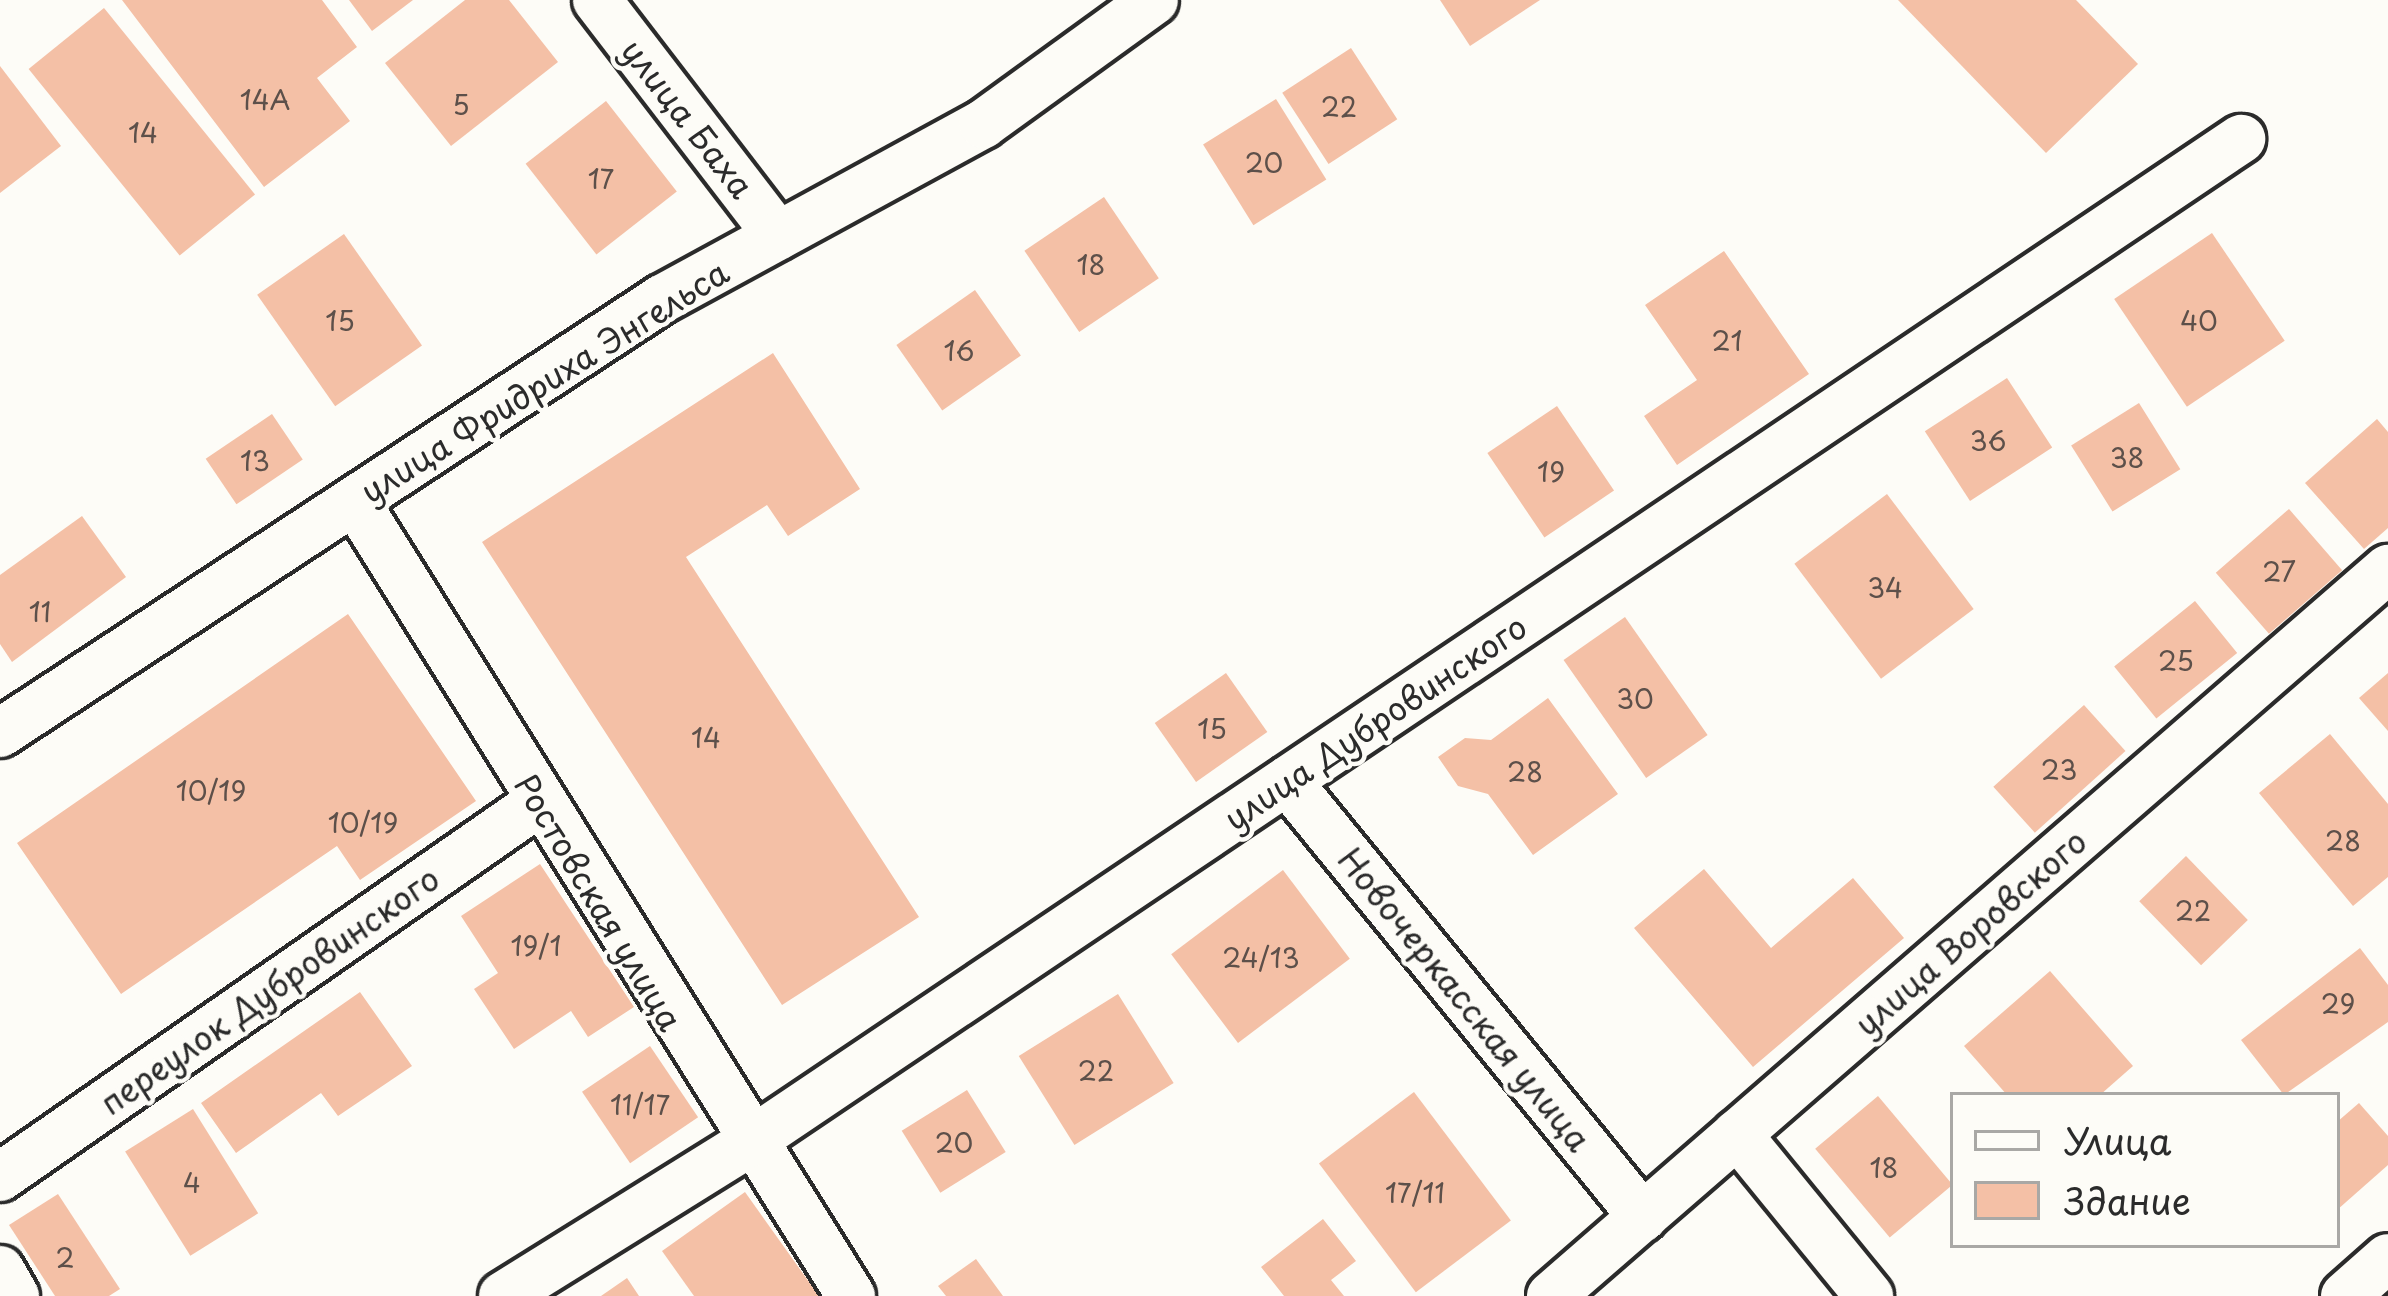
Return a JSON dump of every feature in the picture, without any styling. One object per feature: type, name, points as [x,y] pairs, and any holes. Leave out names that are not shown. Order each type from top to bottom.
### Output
[{"type":"street","name":"улица Баха","points":[[597,0],[778,236]]},
{"type":"street","name":"улица Фридриха Энгельса","points":[[0,733],[355,501],[778,236],[983,124],[1154,0]]},
{"type":"street","name":"улица Дубровинского","points":[[503,1296],[747,1144],[2241,139]]},
{"type":"street","name":"Ростовская улица","points":[[355,501],[747,1144],[851,1296]]},
{"type":"street","name":"улица Воровского","points":[[1551,1296],[2388,569]]},
{"type":"street","name":"Новочеркасская улица","points":[[1287,781],[1642,1216]]},
{"type":"street","name":"переулок Дубровинского","points":[[0,1177],[538,803]]},
{"type":"street","points":[[1737,1134],[1869,1296]]},
{"type":"street","points":[[2344,1296],[2388,1258]]},
{"type":"street","points":[[0,1270],[15,1296]]},
{"type":"building","points":[[122,0],[322,0],[357,47],[317,78],[350,121],[264,187]]},
{"type":"building","points":[[349,0],[413,0],[372,31]]},
{"type":"building","points":[[465,0],[509,0],[558,62],[451,146],[385,63]]},
{"type":"building","points":[[1440,0],[1540,0],[1470,46]]},
{"type":"building","points":[[1898,0],[2076,0],[2138,64],[2046,153]]},
{"type":"building","points":[[104,8],[255,195],[180,256],[29,69]]},
{"type":"building","points":[[1351,48],[1397,119],[1329,164],[1282,93]]},
{"type":"building","points":[[0,66],[61,146],[0,193]]},
{"type":"building","points":[[1276,99],[1326,180],[1253,225],[1203,145]]},
{"type":"building","points":[[606,101],[677,192],[596,254],[526,164]]},
{"type":"building","points":[[1104,197],[1159,278],[1079,332],[1024,251]]},
{"type":"building","points":[[2212,233],[2285,341],[2187,407],[2114,299]]},
{"type":"building","points":[[344,234],[422,345],[335,406],[257,295]]},
{"type":"building","points":[[1724,251],[1809,374],[1677,465],[1644,416],[1697,380],[1645,305]]},
{"type":"building","points":[[975,290],[1021,356],[942,411],[896,345]]},
{"type":"building","points":[[773,353],[860,489],[788,536],[767,505],[686,557],[919,917],[782,1005],[482,542]]},
{"type":"building","points":[[2007,378],[2052,448],[1970,501],[1925,431]]},
{"type":"building","points":[[2139,403],[2180,469],[2112,512],[2071,445]]},
{"type":"building","points":[[1557,406],[1614,491],[1544,538],[1487,453]]},
{"type":"building","points":[[272,414],[303,460],[236,504],[206,459]]},
{"type":"building","points":[[2377,419],[2388,432],[2388,528],[2364,549],[2305,483]]},
{"type":"building","points":[[1887,494],[1974,609],[1881,679],[1794,564]]},
{"type":"building","points":[[2289,509],[2342,570],[2269,634],[2216,573]]},
{"type":"building","points":[[82,516],[126,577],[12,662],[0,644],[0,575]]},
{"type":"building","points":[[2195,601],[2237,653],[2156,719],[2114,666]]},
{"type":"building","points":[[348,614],[476,801],[360,880],[337,846],[121,994],[17,843]]},
{"type":"building","points":[[1625,617],[1708,735],[1646,778],[1564,660]]},
{"type":"building","points":[[1226,673],[1267,732],[1196,782],[1155,723]]},
{"type":"building","points":[[2388,673],[2388,731],[2359,698]]},
{"type":"building","points":[[1548,698],[1618,794],[1533,855],[1488,794],[1458,786],[1438,757],[1465,738],[1491,740]]},
{"type":"building","points":[[2084,705],[2125,751],[2035,833],[1993,787]]},
{"type":"building","points":[[2330,734],[2388,804],[2388,877],[2353,906],[2259,793]]},
{"type":"building","points":[[2186,856],[2248,920],[2201,965],[2139,901]]},
{"type":"building","points":[[540,864],[634,1007],[588,1037],[571,1011],[514,1049],[474,989],[498,973],[461,916]]},
{"type":"building","points":[[1704,869],[1771,948],[1853,878],[1904,938],[1753,1067],[1634,928]]},
{"type":"building","points":[[1283,870],[1350,959],[1238,1043],[1171,954]]},
{"type":"building","points":[[2360,948],[2388,985],[2388,1022],[2288,1092],[2282,1092],[2241,1040]]},
{"type":"building","points":[[2050,971],[2133,1066],[2103,1092],[2004,1092],[1964,1046]]},
{"type":"building","points":[[360,992],[412,1066],[338,1116],[321,1093],[236,1153],[201,1103]]},
{"type":"building","points":[[1118,994],[1174,1083],[1074,1145],[1019,1056]]},
{"type":"building","points":[[650,1046],[698,1117],[630,1163],[582,1092]]},
{"type":"building","points":[[967,1090],[1006,1152],[940,1193],[902,1131]]},
{"type":"building","points":[[1414,1092],[1511,1221],[1416,1292],[1319,1164]]},
{"type":"building","points":[[1878,1096],[1950,1182],[1950,1187],[1890,1238],[1815,1149]]},
{"type":"building","points":[[2359,1103],[2388,1136],[2388,1165],[2340,1207],[2340,1119]]},
{"type":"building","points":[[193,1109],[258,1213],[190,1256],[125,1151]]},
{"type":"building","points":[[745,1192],[819,1296],[694,1296],[662,1251]]},
{"type":"building","points":[[58,1194],[120,1289],[109,1296],[55,1296],[9,1225]]},
{"type":"building","points":[[1323,1219],[1356,1261],[1331,1280],[1344,1296],[1284,1296],[1261,1267]]},
{"type":"building","points":[[976,1259],[1003,1296],[946,1296],[938,1286]]},
{"type":"building","points":[[627,1278],[639,1296],[601,1296]]}]
